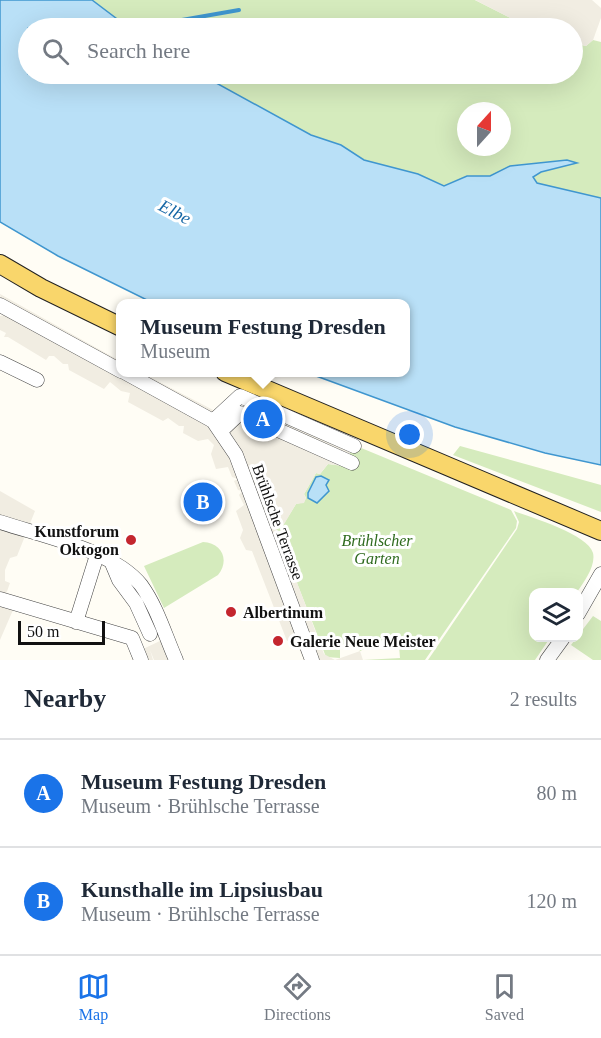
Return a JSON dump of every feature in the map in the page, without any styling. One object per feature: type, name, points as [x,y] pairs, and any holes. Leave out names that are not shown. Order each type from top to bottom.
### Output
[{"type":"main road","points":[[0,264],[116,325]]},
{"type":"main road","points":[[237,377],[601,531]]},
{"type":"street","points":[[1,308],[116,369]]},
{"type":"street","points":[[0,362],[37,380]]},
{"type":"street","points":[[131,377],[218,426],[238,434]]},
{"type":"street","points":[[218,426],[240,396],[246,408],[260,418]]},
{"type":"street","points":[[246,408],[354,446]]},
{"type":"street","points":[[246,408],[352,463]]},
{"type":"street","name":"Brühlsche Terrasse","points":[[218,426],[236,455],[312,660]]},
{"type":"street","points":[[0,538],[2,523],[97,555],[127,570],[141,585],[157,632],[176,660]]},
{"type":"street","points":[[76,622],[97,555]]},
{"type":"street","points":[[583,607],[601,574]]},
{"type":"street","points":[[0,599],[132,638],[141,660]]},
{"type":"street","points":[[134,642],[157,632]]},
{"type":"street","points":[[547,660],[560,642]]},
{"type":"green space","points":[[92,0],[475,0],[510,18],[116,18]]},
{"type":"green space","points":[[593,40],[601,42],[601,198],[537,183],[533,177],[541,172],[576,163],[567,160],[510,166],[490,176],[467,176],[444,186],[418,174],[364,160],[341,145],[311,135],[218,84],[583,84],[583,45],[586,46]]},
{"type":"green space","name":"Brühlscher Garten","points":[[354,445],[511,510],[517,521],[516,528],[425,660],[363,660],[400,658],[398,634],[360,651],[355,638],[351,638],[346,646],[340,647],[340,658],[326,657],[275,527],[283,525],[296,504],[304,502],[306,498],[304,494],[316,473],[320,474],[328,464],[343,466]]},
{"type":"green space","points":[[460,446],[601,485],[601,512],[453,455]]},
{"type":"green space","points":[[514,511],[571,533],[589,546],[593,553],[591,568],[580,588],[529,588],[529,642],[547,642],[535,660],[428,660],[517,529],[519,522]]},
{"type":"green space","points":[[203,542],[215,545],[222,553],[224,558],[222,569],[218,575],[164,608],[144,566]]},
{"type":"green space","points":[[593,616],[601,621],[601,660],[593,660],[571,645],[573,642],[583,642],[583,629]]},
{"type":"shaded area","points":[[475,0],[592,0],[601,8],[601,18],[593,40],[586,46],[583,45],[583,18],[510,18]]},
{"type":"shaded area","points":[[0,294],[116,359],[116,377],[150,377],[219,413],[240,414],[252,402],[354,446],[343,466],[328,464],[320,474],[316,473],[304,494],[306,498],[304,503],[296,504],[283,526],[276,527],[324,654],[335,660],[304,660],[295,639],[287,641],[252,551],[246,550],[240,538],[243,530],[236,511],[244,505],[239,495],[242,491],[238,490],[234,481],[238,479],[232,477],[228,467],[216,469],[211,454],[214,445],[208,439],[198,441],[183,433],[184,426],[179,426],[168,418],[163,421],[128,402],[130,393],[121,391],[110,382],[104,389],[69,370],[68,364],[63,364],[54,356],[49,356],[46,360],[8,337],[4,337],[6,333],[0,330],[0,316],[4,315]]},
{"type":"shaded area","points":[[0,491],[35,511],[17,556],[10,558],[5,570],[5,581],[10,583],[6,594],[13,610],[0,640]]},
{"type":"shaded area","points":[[162,640],[170,660],[154,660],[150,650],[153,660],[146,660],[143,649]]},
{"type":"shaded area","points":[[360,651],[363,660],[335,660]]},
{"type":"water","name":"Elbe","points":[[0,0],[92,0],[116,18],[18,18],[18,84],[218,84],[311,135],[341,145],[364,160],[418,174],[444,186],[467,176],[490,176],[510,166],[567,160],[577,163],[541,172],[533,177],[537,183],[601,198],[601,465],[545,453],[455,427],[319,377],[410,377],[410,299],[145,299],[58,256],[0,222]]},
{"type":"water","points":[[321,476],[329,480],[326,485],[329,491],[317,503],[308,498],[308,493],[316,477]]},
{"type":"waterway","points":[[193,18],[239,10]]},
{"type":"place","name":"Museum Festung Dresden","points":[[263,419]]},
{"type":"place","name":"Kunsthalle im Lipsiusbau","points":[[203,502]]},
{"type":"place","name":"Kunstforum Oktogon","points":[[131,540]]},
{"type":"place","name":"Albertinum","points":[[231,612]]},
{"type":"place","name":"Galerie Neue Meister","points":[[278,641]]}]
